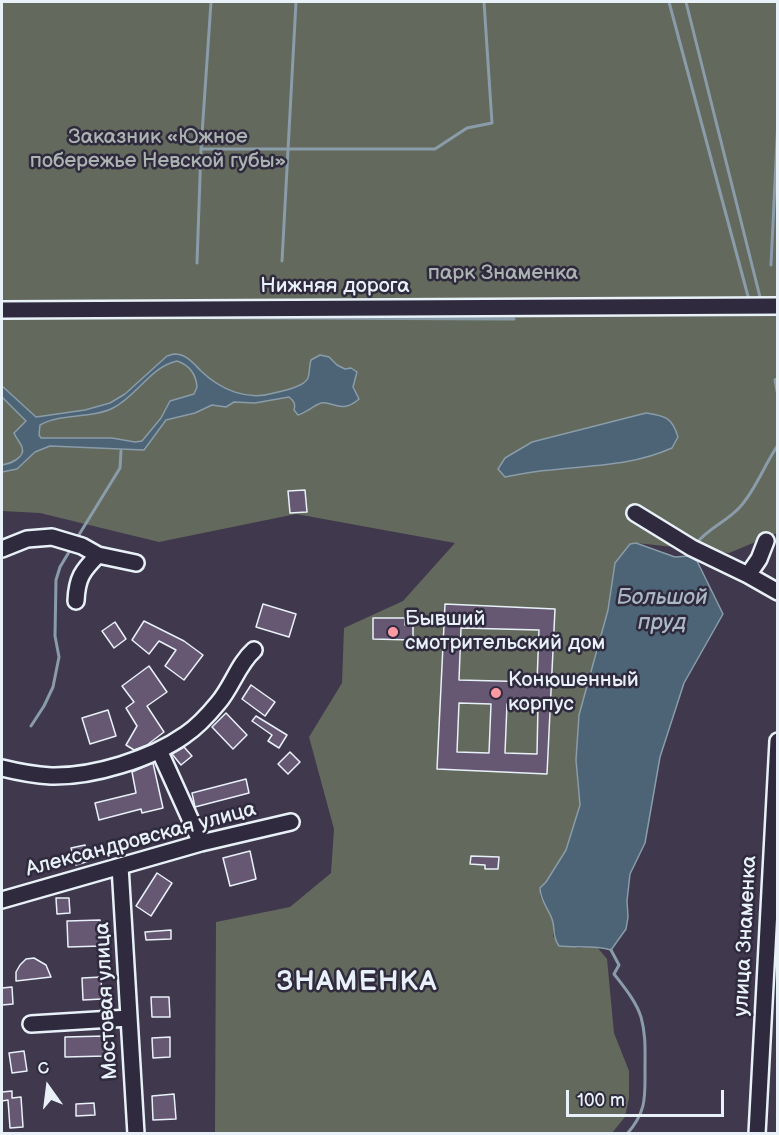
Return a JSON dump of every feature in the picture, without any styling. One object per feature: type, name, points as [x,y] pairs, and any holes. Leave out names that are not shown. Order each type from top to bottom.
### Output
[{"type":"street","name":"Нижняя дорога","points":[[2,310],[777,306]]},
{"type":"street","points":[[635,513],[693,548],[777,592]]},
{"type":"street","points":[[7,546],[45,537],[76,543],[98,555],[136,563]]},
{"type":"street","points":[[748,575],[759,559],[766,541]]},
{"type":"street","points":[[76,601],[78,580],[98,555]]},
{"type":"street","points":[[2,768],[34,774],[73,776],[118,766],[159,750],[186,734],[219,702],[247,657],[254,650]]},
{"type":"street","name":"улица Знаменка","points":[[757,1134],[777,741]]},
{"type":"street","points":[[159,750],[201,843]]},
{"type":"street","name":"Александровская улица","points":[[2,900],[201,843],[291,822]]},
{"type":"street","name":"Мостовая улица","points":[[120,866],[136,1134]]},
{"type":"street","points":[[31,1024],[129,1018]]},
{"type":"green space","name":"парк Знаменка","points":[[2,2],[777,2],[777,533],[729,553],[630,544],[615,563],[608,610],[576,760],[580,805],[566,850],[546,883],[540,888],[540,896],[553,921],[553,937],[578,948],[596,946],[607,959],[614,1033],[629,1071],[629,1098],[625,1117],[612,1133],[215,1133],[216,922],[290,907],[331,873],[334,829],[309,737],[342,683],[344,628],[403,601],[455,543],[296,514],[159,542],[40,513],[2,511]]},
{"type":"water","points":[[174,354],[183,356],[217,384],[244,395],[254,396],[298,386],[308,378],[311,360],[320,355],[329,357],[337,365],[357,372],[353,387],[359,399],[353,404],[342,407],[321,403],[298,415],[289,397],[255,403],[234,402],[226,407],[212,405],[195,413],[166,420],[144,450],[50,446],[35,452],[17,469],[2,472],[2,465],[12,462],[22,454],[22,447],[14,433],[26,421],[2,397],[2,386],[36,417],[85,410],[110,403],[125,394],[167,356]],"holes":[[[177,361],[185,365],[195,378],[197,387],[194,394],[170,401],[161,418],[142,441],[112,438],[41,438],[39,435],[40,425],[48,421],[95,414],[113,408],[122,403],[159,369]]]},
{"type":"water","points":[[646,413],[663,417],[673,425],[678,437],[672,448],[627,462],[598,466],[540,471],[505,477],[498,469],[505,458],[532,442]]},
{"type":"water","name":"Большой пруд","points":[[636,543],[675,557],[689,556],[697,561],[723,614],[684,683],[660,757],[645,843],[630,874],[626,929],[611,950],[559,946],[540,888],[566,850],[580,805],[576,760],[579,715],[608,610],[615,563],[630,544]]},
{"type":"building","points":[[305,490],[307,512],[290,513],[288,491]]},
{"type":"building","points":[[263,604],[296,614],[289,637],[256,627]]},
{"type":"building","name":"Конюшенный корпус","points":[[445,604],[555,609],[547,774],[437,769]],"holes":[[[461,628],[539,630],[537,682],[459,680]],[[459,703],[491,704],[489,753],[457,752]],[[507,704],[538,705],[537,754],[505,753]]]},
{"type":"building","name":"Бывший смотрительский дом","points":[[373,618],[405,618],[405,625],[413,625],[413,640],[373,639]]},
{"type":"building","points":[[144,621],[184,641],[203,655],[184,680],[165,666],[176,650],[159,641],[149,654],[132,640]]},
{"type":"building","points":[[115,622],[126,639],[114,648],[102,631]]},
{"type":"building","points":[[149,666],[167,692],[147,706],[164,732],[147,745],[134,750],[126,745],[137,726],[126,708],[134,702],[122,686]]},
{"type":"building","points":[[251,685],[275,702],[265,716],[242,699]]},
{"type":"building","points":[[108,710],[116,736],[90,744],[82,718]]},
{"type":"building","points":[[226,713],[247,735],[233,749],[212,727]]},
{"type":"building","points":[[256,716],[287,735],[279,748],[268,741],[272,735],[252,721]]},
{"type":"building","points":[[184,747],[192,756],[181,765],[172,754]]},
{"type":"building","points":[[290,752],[300,762],[288,774],[278,764]]},
{"type":"building","points":[[153,763],[163,808],[142,813],[141,809],[99,820],[95,803],[136,793],[132,772]]},
{"type":"building","points":[[246,779],[249,793],[195,807],[192,793]]},
{"type":"building","points":[[85,845],[89,861],[76,865],[71,848]]},
{"type":"building","points":[[250,851],[256,879],[230,886],[223,858]]},
{"type":"building","points":[[471,856],[499,857],[498,869],[485,869],[485,865],[470,864]]},
{"type":"building","points":[[157,873],[172,883],[151,916],[136,906]]},
{"type":"building","points":[[56,898],[69,898],[70,913],[57,914]]},
{"type":"building","points":[[100,920],[101,946],[68,947],[67,921]]},
{"type":"building","points":[[171,930],[171,939],[146,940],[145,932]]},
{"type":"building","points":[[34,958],[46,965],[51,977],[16,981],[16,972],[20,965],[26,959]]},
{"type":"building","points":[[101,977],[102,999],[83,1000],[82,978]]},
{"type":"building","points":[[12,987],[13,1004],[2,1005],[2,988]]},
{"type":"building","points":[[151,997],[169,997],[170,1017],[152,1017]]},
{"type":"building","points":[[105,1036],[106,1056],[65,1057],[65,1037]]},
{"type":"building","points":[[170,1037],[170,1057],[153,1058],[152,1038]]},
{"type":"building","points":[[24,1051],[27,1071],[12,1073],[9,1053]]},
{"type":"building","points":[[12,1091],[12,1098],[21,1097],[23,1127],[10,1128],[8,1100],[2,1101],[2,1092]]},
{"type":"building","points":[[174,1094],[176,1119],[153,1120],[152,1096]]},
{"type":"building","points":[[94,1103],[95,1115],[76,1116],[76,1104]]},
{"type":"waterway","points":[[197,263],[201,149],[211,2]]},
{"type":"waterway","points":[[282,261],[296,2]]},
{"type":"waterway","points":[[201,149],[435,149],[467,128],[492,123],[484,2]]},
{"type":"waterway","points":[[669,2],[749,300]]},
{"type":"waterway","points":[[686,2],[761,301]]},
{"type":"waterway","points":[[771,265],[778,119]]},
{"type":"waterway","points":[[45,317],[514,319]]},
{"type":"waterway","points":[[778,378],[775,380],[778,396]]},
{"type":"waterway","points":[[696,544],[745,501],[778,445]]},
{"type":"waterway","points":[[77,538],[120,468],[121,451]]},
{"type":"waterway","points":[[31,726],[53,687],[59,657],[55,636],[56,580],[60,567],[72,547]]},
{"type":"waterway","points":[[611,950],[619,965],[614,974],[636,1005],[641,1017],[644,1036],[644,1103],[634,1126],[627,1134]]},
{"type":"place","name":"Бывший смотрительский дом","points":[[393,632]]},
{"type":"place","name":"Конюшенный корпус","points":[[496,693]]},
{"type":"district","name":"ЗНАМЕНКА","points":[[357,983]]},
{"type":"park label","name":"Заказник «Южное побережье Невской губы»","points":[[158,150]]}]
